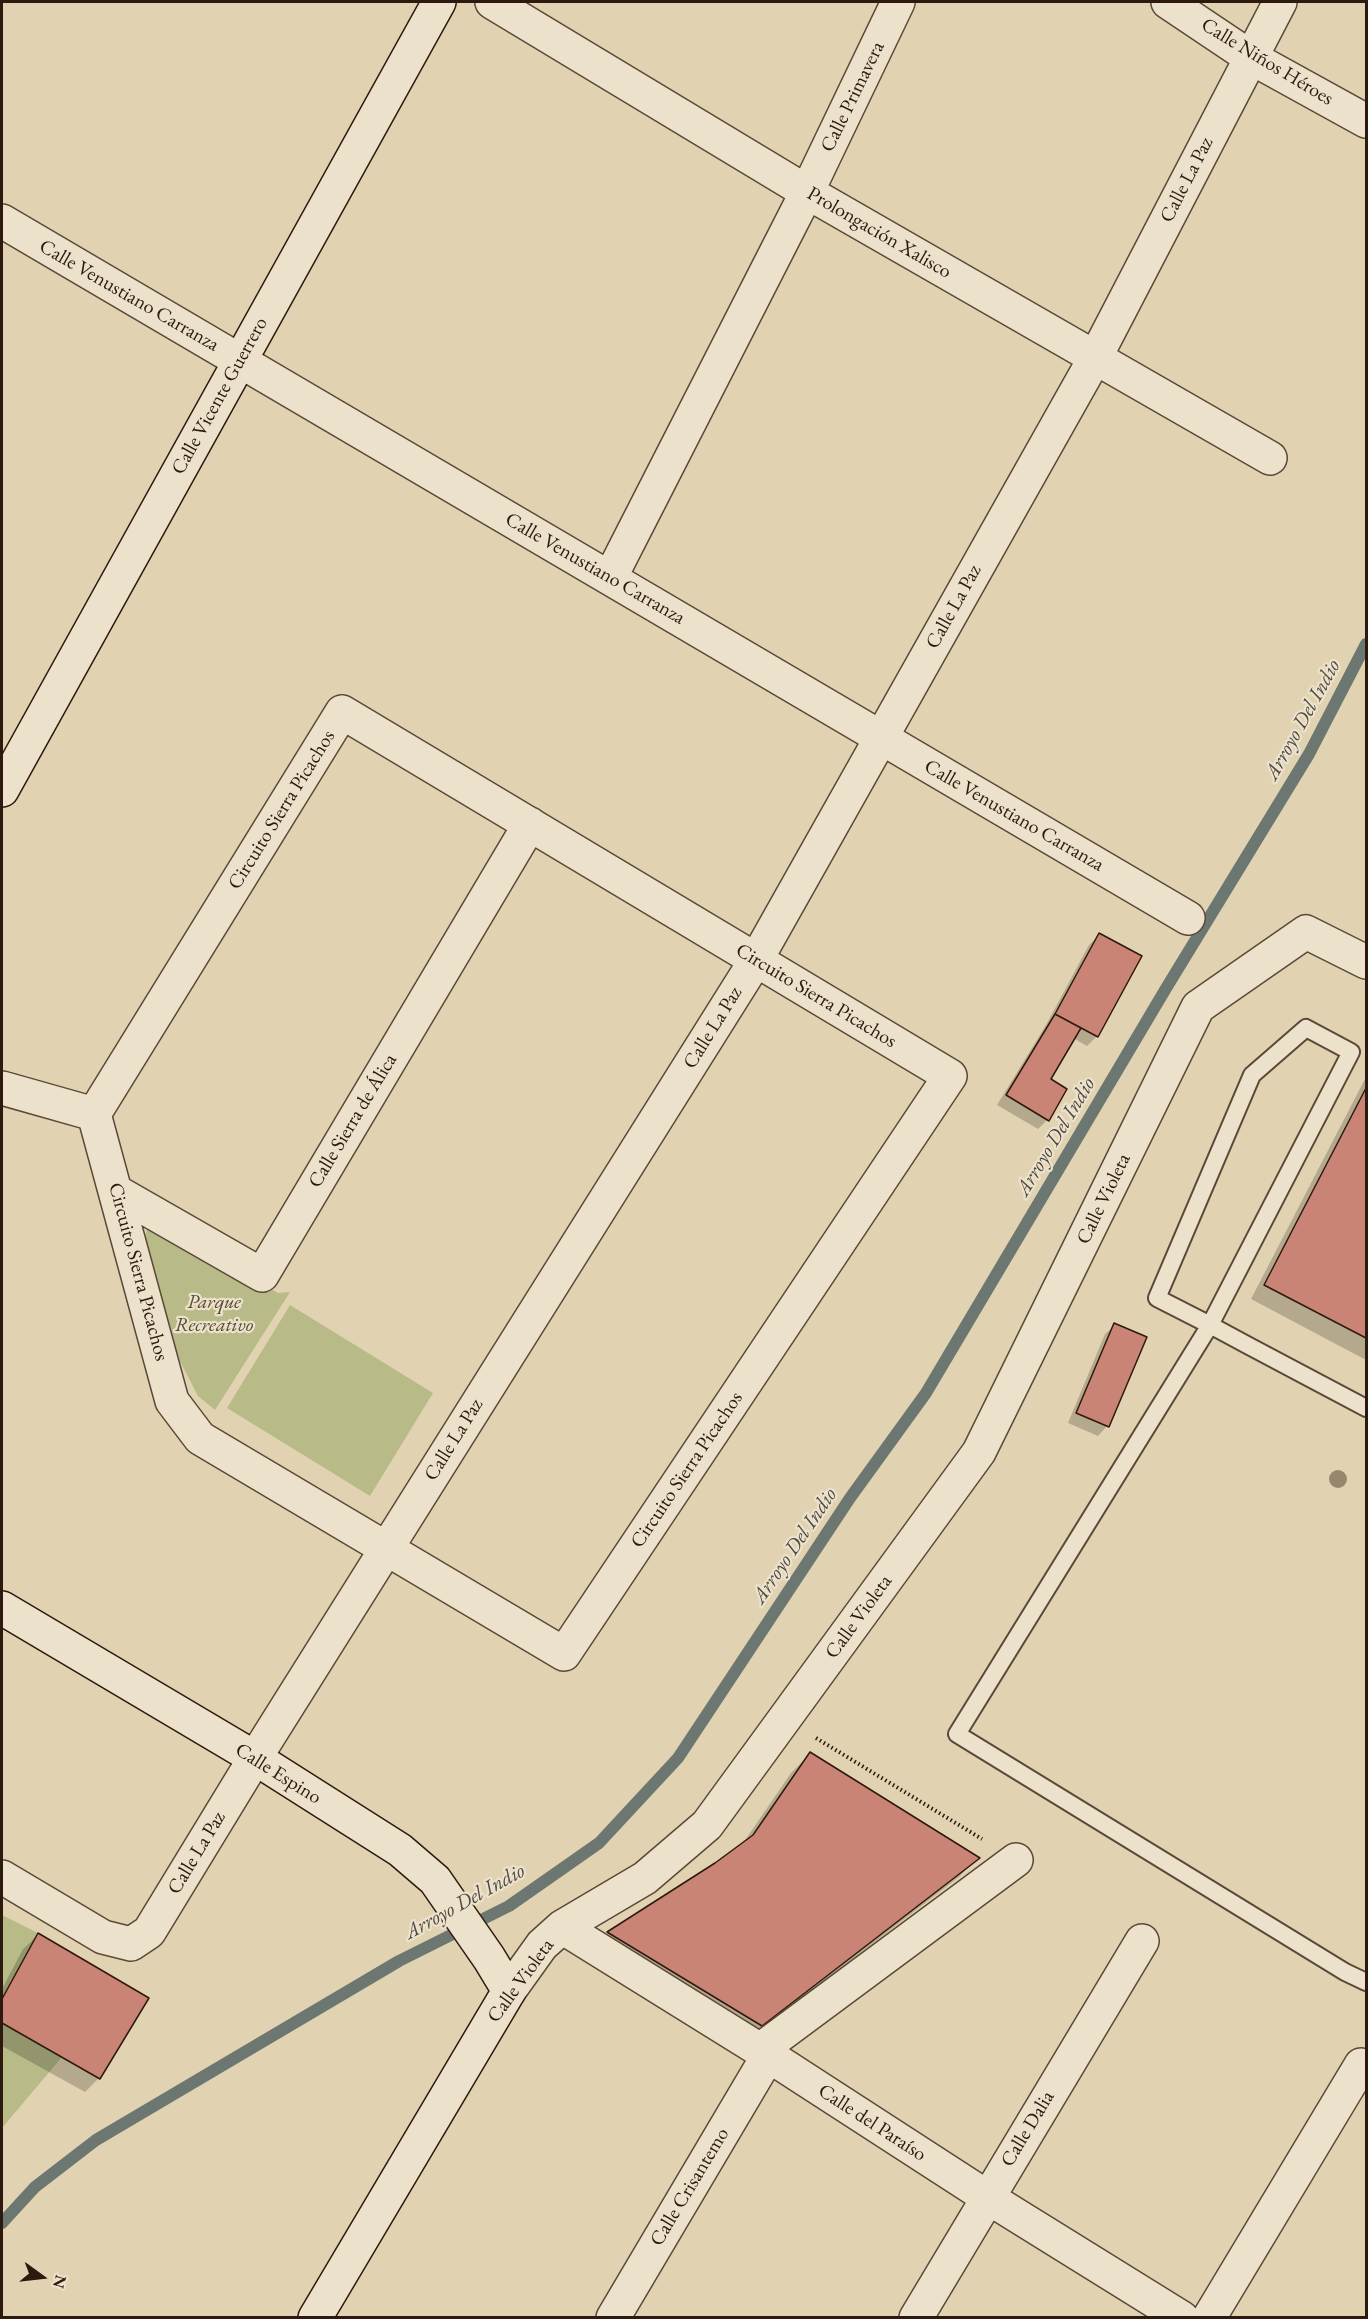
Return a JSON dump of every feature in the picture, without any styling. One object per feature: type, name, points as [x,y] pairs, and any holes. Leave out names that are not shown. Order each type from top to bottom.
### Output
[{"type":"street","name":"Calle Vicente Guerrero","points":[[2,790],[439,2]]},
{"type":"street","name":"Prolongación Xalisco","points":[[492,2],[807,192],[1270,458]]},
{"type":"street","name":"Calle Primavera","points":[[610,578],[807,192],[898,2]]},
{"type":"street","name":"Calle Niños Héroes","points":[[1168,2],[1250,57],[1366,121]]},
{"type":"street","name":"Calle La Paz","points":[[2,1877],[104,1937],[130,1944],[149,1932],[385,1549],[756,960],[1095,358],[1280,2]]},
{"type":"street","name":"Calle Venustiano Carranza","points":[[2,222],[1188,918]]},
{"type":"street","name":"Circuito Sierra Picachos","points":[[342,712],[530,824],[950,1076],[564,1654],[200,1438],[172,1401],[94,1114],[342,712]]},
{"type":"street","name":"Calle Sierra de Álica","points":[[117,1192],[262,1275],[530,824]]},
{"type":"street","name":"Calle Violeta","points":[[315,2318],[509,1991],[542,1945],[562,1927],[645,1878],[707,1825],[979,1452],[1198,1007],[1306,932],[1366,962]]},
{"type":"street","points":[[2,1088],[94,1114]]},
{"type":"street","name":"Calle Espino","points":[[2,1608],[255,1758],[400,1850],[435,1880],[509,1991]]},
{"type":"street","points":[[764,2053],[1016,1860]]},
{"type":"street","name":"Calle del Paraíso","points":[[562,1927],[1182,2318]]},
{"type":"street","name":"Calle Dalia","points":[[916,2318],[1142,1941]]},
{"type":"street","name":"Calle Crisantemo","points":[[613,2318],[764,2053]]},
{"type":"street","points":[[1209,2318],[1361,2065]]},
{"type":"lane","points":[[1366,1408],[1210,1325],[1157,1298],[1252,1075],[1306,1028],[1351,1052],[1210,1325],[957,1734],[1335,1966],[1366,1982]]},
{"type":"path","points":[[785,1719],[1016,1860]]},
{"type":"green space","name":"Parque Recreativo","points":[[149,1222],[204,1250],[278,1293],[290,1292],[215,1410],[198,1396],[170,1342],[142,1248]]},
{"type":"green space","points":[[290,1305],[433,1393],[370,1496],[227,1408]]},
{"type":"green space","points":[[2,1915],[38,1933],[2,1999]]},
{"type":"green space","points":[[2,2023],[62,2057],[2,2128]]},
{"type":"building","points":[[1099,933],[1142,956],[1098,1037],[1055,1014]]},
{"type":"building","points":[[1055,1014],[1081,1028],[1051,1079],[1067,1089],[1049,1121],[1006,1095]]},
{"type":"building","points":[[1366,1088],[1366,1338],[1264,1285]]},
{"type":"building","points":[[1114,1323],[1147,1337],[1109,1427],[1076,1413]]},
{"type":"building","points":[[810,1752],[980,1858],[762,2026],[607,1932],[715,1863],[753,1835]]},
{"type":"building","points":[[38,1933],[149,1998],[100,2079],[2,2023],[2,1999]]},
{"type":"waterway","name":"Arroyo Del Indio","points":[[2,2223],[35,2187],[96,2140],[399,1961],[509,1906],[599,1843],[678,1758],[850,1498],[926,1393],[1165,990],[1309,754],[1366,644]]}]
